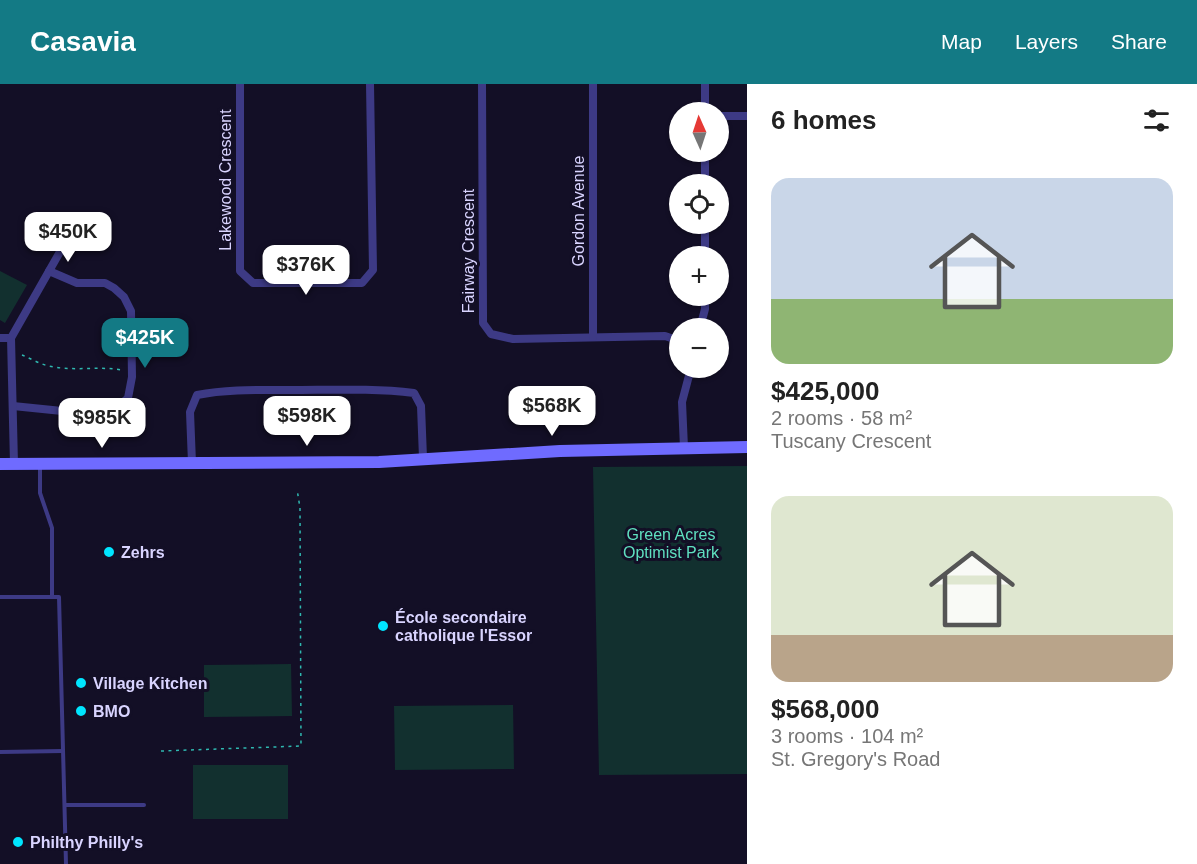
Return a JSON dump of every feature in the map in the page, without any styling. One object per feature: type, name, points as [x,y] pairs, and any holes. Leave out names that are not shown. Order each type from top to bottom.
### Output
[{"type":"street","name":"Lakewood Crescent","points":[[240,84],[240,271],[252,283],[362,283],[373,270],[370,84]]},
{"type":"street","name":"Fairway Crescent","points":[[483,84],[483,323],[491,334],[513,339],[669,337]]},
{"type":"street","name":"Gordon Avenue","points":[[593,84],[593,337]]},
{"type":"street","points":[[705,84],[705,102]]},
{"type":"street","points":[[729,116],[747,116]]},
{"type":"street","points":[[14,464],[11,338],[65,243]]},
{"type":"street","points":[[13,406],[72,412],[114,410],[128,398],[132,371],[131,311],[124,297],[105,283],[77,283],[49,271]]},
{"type":"street","points":[[0,338],[11,338]]},
{"type":"street","points":[[684,448],[682,402],[688,378]]},
{"type":"street","points":[[192,463],[190,412],[197,396],[212,392],[276,390],[382,389],[414,393],[421,406],[423,458]]},
{"type":"street","points":[[0,464],[380,462],[560,451],[747,447]]},
{"type":"lane","points":[[40,464],[40,493],[52,528],[52,597]]},
{"type":"lane","points":[[0,597],[59,597],[66,864]]},
{"type":"lane","points":[[0,752],[63,751]]},
{"type":"lane","points":[[65,806],[144,806]]},
{"type":"path","points":[[22,355],[50,367],[68,369],[107,367],[132,371]]},
{"type":"path","points":[[161,751],[301,746],[300,508],[297,489]]},
{"type":"green space","points":[[0,271],[27,285],[5,323],[0,320]]},
{"type":"green space","name":"Green Acres Optimist Park","points":[[747,466],[747,774],[599,775],[593,467]]},
{"type":"green space","points":[[291,664],[292,716],[204,717],[204,665]]},
{"type":"green space","points":[[513,705],[514,769],[395,770],[394,706]]},
{"type":"green space","points":[[193,765],[288,765],[288,819],[193,819]]},
{"type":"place","name":"Zehrs","points":[[109,552]]},
{"type":"place","name":"École secondaire catholique l'Essor","points":[[383,626]]},
{"type":"place","name":"Village Kitchen","points":[[81,683]]},
{"type":"place","name":"BMO","points":[[81,711]]},
{"type":"place","name":"Philthy Philly's","points":[[18,842]]}]
